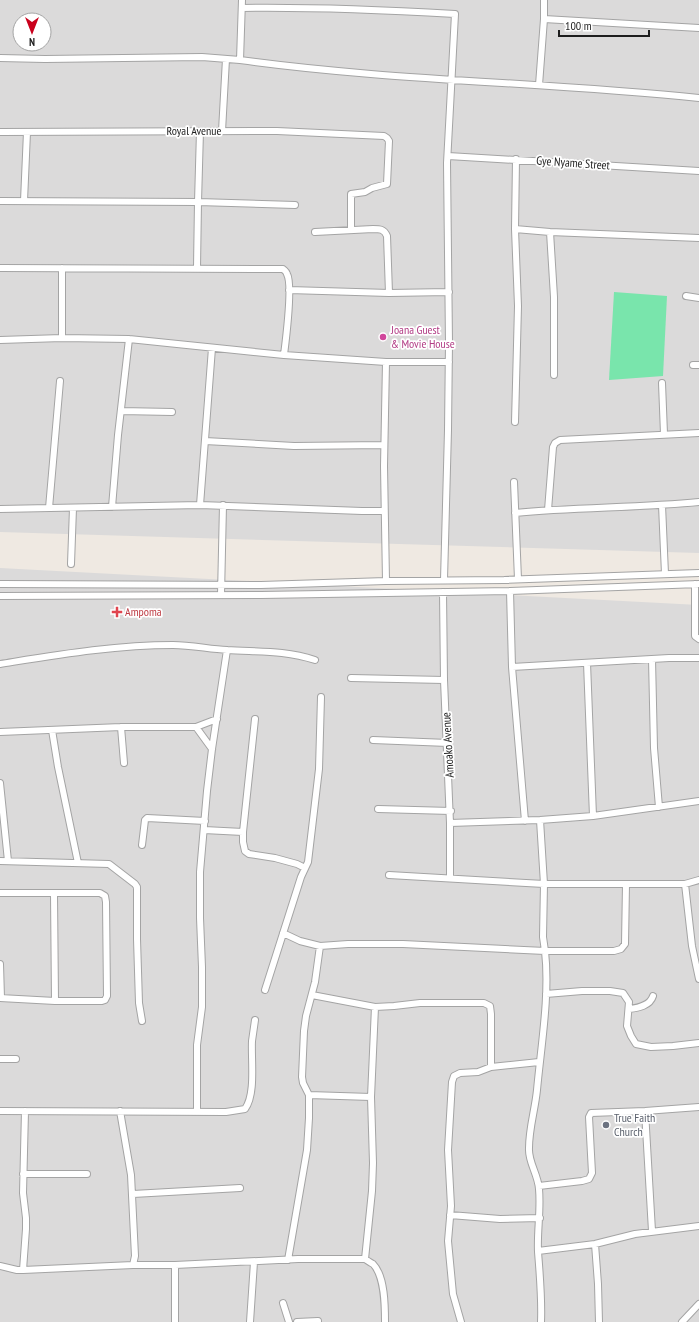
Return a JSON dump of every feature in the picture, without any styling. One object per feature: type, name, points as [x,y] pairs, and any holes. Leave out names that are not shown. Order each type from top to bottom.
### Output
[{"type":"street","points":[[240,60],[242,0]]},
{"type":"street","points":[[539,85],[544,0]]},
{"type":"street","points":[[242,8],[281,7],[367,9],[455,14],[448,156],[449,362],[444,580]]},
{"type":"street","points":[[544,19],[638,23],[699,28]]},
{"type":"street","points":[[0,58],[45,59],[202,57],[240,60],[295,68],[619,90],[699,98]]},
{"type":"street","points":[[222,131],[226,59]]},
{"type":"street","points":[[197,268],[200,131]]},
{"type":"street","name":"Royal Avenue","points":[[0,132],[276,131],[384,136],[389,141],[386,184],[372,188],[365,192],[351,194],[350,230]]},
{"type":"street","points":[[24,201],[28,132]]},
{"type":"street","name":"Gye Nyame Street","points":[[448,156],[699,171]]},
{"type":"street","points":[[516,159],[515,229],[518,306],[516,422]]},
{"type":"street","points":[[0,201],[198,202],[294,205]]},
{"type":"street","points":[[315,232],[381,229],[385,232],[387,236],[388,293]]},
{"type":"street","points":[[515,229],[550,232],[699,238]]},
{"type":"street","points":[[550,232],[554,297],[554,375]]},
{"type":"street","points":[[0,268],[283,269],[287,272],[289,290],[284,355]]},
{"type":"street","points":[[62,268],[62,338]]},
{"type":"street","points":[[289,290],[388,293],[449,292]]},
{"type":"street","points":[[686,296],[699,298]]},
{"type":"street","points":[[0,340],[62,338],[129,339],[284,355],[386,362],[449,362]]},
{"type":"street","points":[[112,507],[129,339]]},
{"type":"street","points":[[200,505],[212,348]]},
{"type":"street","points":[[386,362],[384,446],[386,581]]},
{"type":"street","points":[[49,508],[60,381]]},
{"type":"street","points":[[662,383],[664,434]]},
{"type":"street","points":[[121,410],[172,412]]},
{"type":"street","points":[[548,510],[553,447],[555,443],[560,440],[699,433]]},
{"type":"street","points":[[205,441],[294,446],[384,446]]},
{"type":"street","points":[[514,482],[518,580]]},
{"type":"street","points":[[515,513],[699,502]]},
{"type":"street","points":[[0,509],[223,505],[362,512],[384,511]]},
{"type":"street","points":[[221,595],[223,505]]},
{"type":"street","points":[[662,505],[664,574]]},
{"type":"street","points":[[71,564],[72,508]]},
{"type":"street","points":[[0,584],[221,585],[444,580],[518,580],[699,573]]},
{"type":"street","points":[[0,596],[510,591],[697,584],[695,636],[699,639]]},
{"type":"street","points":[[510,591],[512,667],[525,821]]},
{"type":"street","name":"Amoako Avenue","points":[[444,592],[444,680],[451,811],[450,877]]},
{"type":"street","points":[[0,664],[126,647],[174,645],[227,650],[278,651],[315,660]]},
{"type":"street","points":[[197,1112],[197,1045],[202,1007],[200,872],[212,749],[227,650]]},
{"type":"street","points":[[512,667],[669,658],[699,658]]},
{"type":"street","points":[[652,660],[654,748],[659,808]]},
{"type":"street","points":[[587,663],[593,816]]},
{"type":"street","points":[[351,678],[444,680]]},
{"type":"street","points":[[265,990],[308,862],[319,770],[322,697]]},
{"type":"street","points":[[0,732],[121,727],[196,727],[217,719]]},
{"type":"street","points":[[255,719],[242,842],[245,851],[249,854],[275,858],[297,864],[305,868]]},
{"type":"street","points":[[121,727],[124,763]]},
{"type":"street","points":[[196,727],[212,749]]},
{"type":"street","points":[[52,730],[58,767],[78,863]]},
{"type":"street","points":[[373,740],[448,743]]},
{"type":"street","points":[[0,783],[8,862]]},
{"type":"street","points":[[450,823],[525,821],[593,816],[659,808],[699,801]]},
{"type":"street","points":[[378,809],[451,811]]},
{"type":"street","points":[[142,845],[145,820],[147,818],[205,821]]},
{"type":"street","points":[[540,820],[544,884],[543,937],[547,970],[546,994],[529,1149],[531,1162],[539,1186],[540,1218],[538,1251],[541,1322]]},
{"type":"street","points":[[204,830],[243,832]]},
{"type":"street","points":[[0,861],[108,864],[135,884],[137,888],[139,1003],[142,1021]]},
{"type":"street","points":[[389,875],[450,877],[544,884],[685,884],[698,879]]},
{"type":"street","points":[[283,933],[300,941],[320,946],[348,944],[403,944],[545,951],[614,951],[621,948],[625,944],[626,884]]},
{"type":"street","points":[[685,884],[692,946],[699,979]]},
{"type":"street","points":[[0,893],[100,893],[105,896],[107,918],[107,996],[105,1000],[102,1001],[54,1001],[0,998],[0,964]]},
{"type":"street","points":[[54,894],[54,1001]]},
{"type":"street","points":[[288,1260],[307,1150],[310,1095],[303,1083],[302,1073],[305,1024],[312,995],[320,946]]},
{"type":"street","points":[[546,994],[582,991],[610,991],[623,993],[629,1002],[626,1026],[630,1036],[636,1044],[651,1047],[699,1044]]},
{"type":"street","points":[[312,995],[375,1007],[420,1002],[484,1003],[490,1006],[491,1014],[491,1067]]},
{"type":"street","points":[[628,1009],[636,1009],[649,1004],[653,996]]},
{"type":"street","points":[[365,1260],[372,1191],[373,1163],[371,1097],[375,1007]]},
{"type":"street","points":[[0,1111],[197,1112],[237,1111],[245,1109],[248,1106],[252,1085],[252,1042],[255,1020]]},
{"type":"street","points":[[0,1059],[16,1059]]},
{"type":"street","points":[[460,1322],[453,1294],[448,1240],[451,1206],[448,1150],[452,1082],[454,1076],[460,1073],[478,1072],[491,1067],[539,1062]]},
{"type":"street","points":[[310,1095],[371,1097]]},
{"type":"street","points":[[539,1186],[582,1182],[589,1179],[592,1173],[589,1117],[591,1113],[699,1107]]},
{"type":"street","points":[[23,1270],[26,1218],[23,1193],[23,1174],[26,1111]]},
{"type":"street","points":[[120,1111],[133,1194],[135,1256],[133,1265]]},
{"type":"street","points":[[645,1111],[652,1231]]},
{"type":"street","points":[[23,1174],[87,1174]]},
{"type":"street","points":[[133,1194],[240,1188]]},
{"type":"street","points":[[450,1215],[500,1219],[540,1218]]},
{"type":"street","points":[[538,1251],[595,1244],[652,1231],[699,1226]]},
{"type":"street","points":[[595,1244],[598,1284],[598,1322]]},
{"type":"street","points":[[0,1266],[23,1270],[288,1260],[365,1260],[373,1264],[379,1272],[385,1307],[385,1322]]},
{"type":"street","points":[[250,1322],[254,1262]]},
{"type":"street","points":[[175,1265],[175,1322]]},
{"type":"street","points":[[283,1304],[289,1322]]},
{"type":"street","points":[[682,1322],[699,1304]]},
{"type":"street","points":[[297,1322],[318,1321]]},
{"type":"shaded area","points":[[0,0],[699,0],[699,553],[0,532]]},
{"type":"shaded area","points":[[0,568],[699,605],[699,1322],[0,1322]]},
{"type":"green space","points":[[614,292],[667,296],[663,376],[609,380]]},
{"type":"place","name":"Joana Guest & Movie House","points":[[383,337]]},
{"type":"place","name":"Ampoma","points":[[117,612]]},
{"type":"place","name":"True Faith Church","points":[[606,1125]]}]
